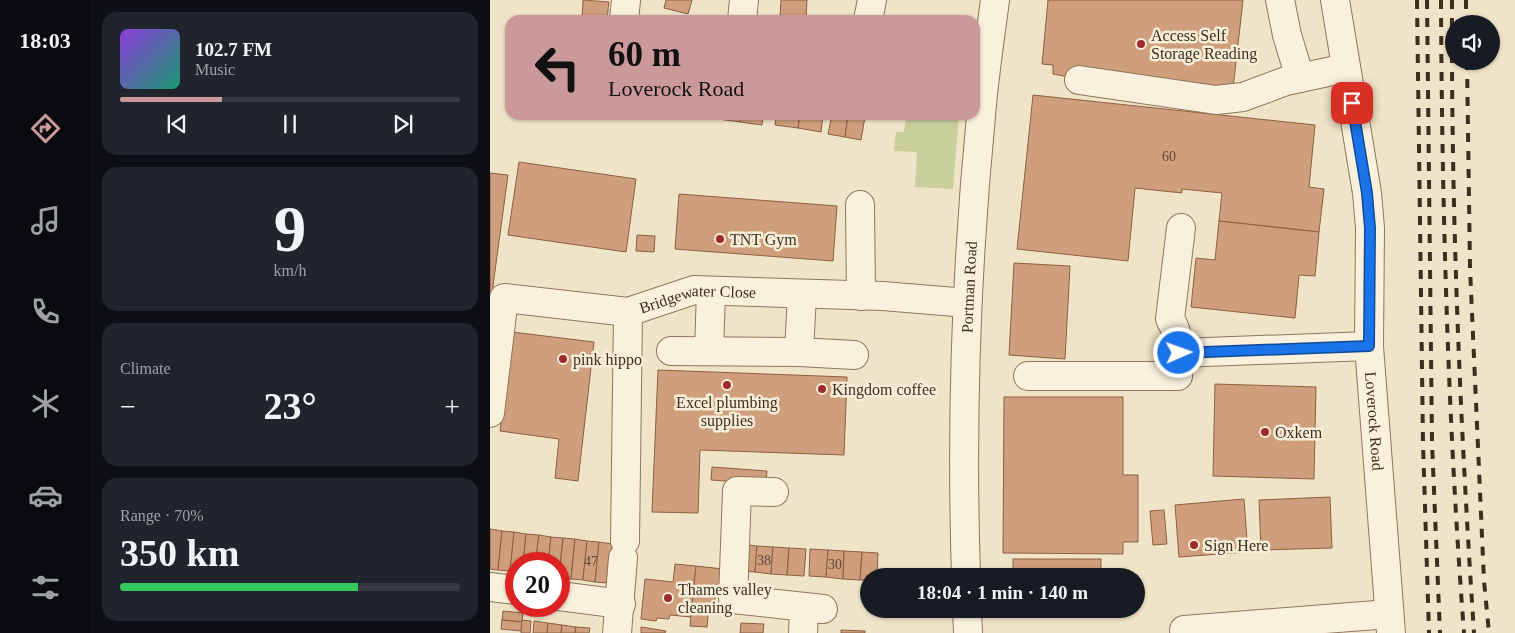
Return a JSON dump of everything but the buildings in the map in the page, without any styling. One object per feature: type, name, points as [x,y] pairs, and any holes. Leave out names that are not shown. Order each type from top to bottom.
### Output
[{"type":"street","points":[[624,15],[626,0]]},
{"type":"street","points":[[742,15],[744,0]]},
{"type":"street","points":[[869,15],[872,0]]},
{"type":"street","name":"Portman Road","points":[[966,568],[963,473],[967,303],[981,115],[995,0]]},
{"type":"street","points":[[1280,0],[1287,35],[1300,78]]},
{"type":"street","name":"Loverock Road","points":[[1335,0],[1363,165],[1370,228],[1369,346],[1390,623]]},
{"type":"street","points":[[1079,80],[1216,100],[1243,97],[1286,81],[1346,68]]},
{"type":"street","points":[[860,205],[861,296]]},
{"type":"street","points":[[1178,353],[1170,319],[1181,228]]},
{"type":"street","name":"Bridgewater Close","points":[[617,633],[624,549],[628,312],[694,290],[861,296],[967,303]]},
{"type":"street","points":[[708,351],[712,291]]},
{"type":"street","points":[[799,352],[802,295]]},
{"type":"street","points":[[490,413],[504,298],[628,312]]},
{"type":"street","points":[[1028,376],[1178,353],[1369,346]]},
{"type":"street","points":[[671,350],[854,355]]},
{"type":"street","points":[[774,492],[737,491],[733,599],[810,617]]},
{"type":"street","points":[[490,587],[505,589]]},
{"type":"street","points":[[570,597],[620,604]]},
{"type":"street","points":[[967,618],[968,633]]},
{"type":"street","points":[[1184,630],[1390,623]]},
{"type":"green space","points":[[905,120],[959,120],[953,189],[915,187],[917,152],[894,151],[896,132],[904,132]]},
{"type":"railway","points":[[1417,0],[1423,443],[1429,633]]},
{"type":"railway","points":[[1427,0],[1432,442],[1440,633]]},
{"type":"railway","points":[[1441,0],[1447,316],[1458,554],[1464,633]]},
{"type":"railway","points":[[1452,0],[1457,316],[1474,633]]},
{"type":"railway","points":[[1466,0],[1466,15]]},
{"type":"railway","points":[[1467,70],[1470,268],[1484,581],[1489,633]]},
{"type":"place","name":"Access Self Storage Reading","points":[[1141,44]]},
{"type":"place","name":"TNT Gym","points":[[720,239]]},
{"type":"place","name":"pink hippo","points":[[563,359]]},
{"type":"place","name":"Excel plumbing supplies","points":[[727,385]]},
{"type":"place","name":"Kingdom coffee","points":[[822,389]]},
{"type":"place","name":"Oxkem","points":[[1265,432]]},
{"type":"place","name":"Sign Here","points":[[1194,545]]},
{"type":"place","name":"Thames valley cleaning","points":[[668,598]]},
{"type":"route","points":[[1179,353],[1369,346],[1370,228],[1367,193],[1352,103]]}]
